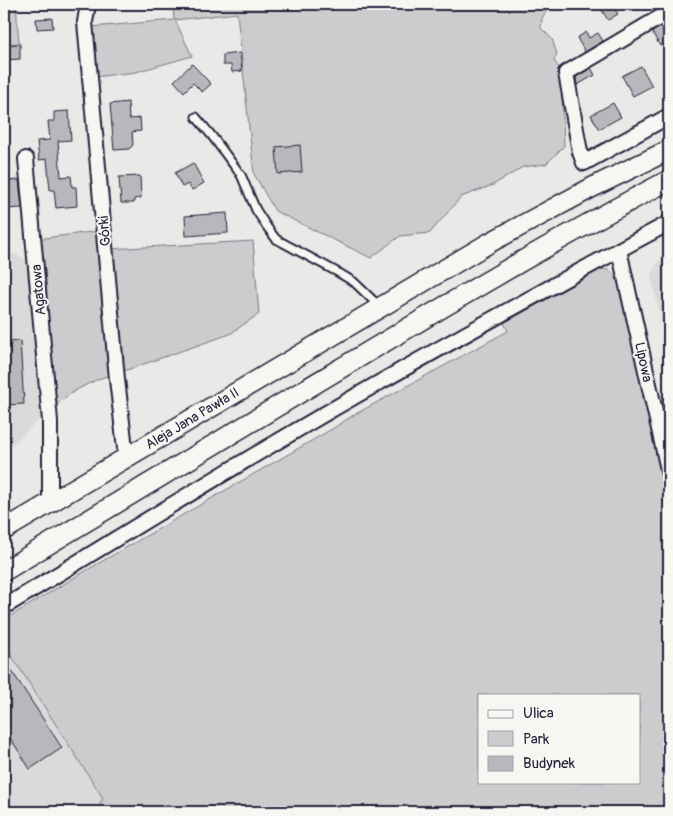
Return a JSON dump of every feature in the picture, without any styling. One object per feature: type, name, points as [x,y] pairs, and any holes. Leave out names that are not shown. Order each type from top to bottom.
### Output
[{"type":"main road","name":"Aleja Jana Pawła II","points":[[4,530],[489,243],[594,186],[669,150]]},
{"type":"main road","points":[[4,570],[513,266],[602,215],[669,180]]},
{"type":"street","name":"Górki","points":[[88,4],[85,22],[116,369],[126,458]]},
{"type":"street","points":[[669,12],[566,73],[580,152],[584,163],[669,116]]},
{"type":"street","name":"Agatowa","points":[[26,159],[50,421],[50,503]]},
{"type":"street","points":[[4,607],[360,393],[669,223]]},
{"type":"street","name":"Lipowa","points":[[619,250],[665,440],[669,474]]},
{"type":"lane","points":[[196,117],[241,175],[256,210],[276,239],[354,282],[380,307]]},
{"type":"shaded area","points":[[669,250],[669,354],[651,276],[663,255]]},
{"type":"shaded area","points":[[15,254],[32,262],[44,415],[4,453],[4,255]]},
{"type":"shaded area","points":[[4,644],[103,798],[96,812],[11,812],[4,800]]},
{"type":"green space","points":[[4,4],[16,4],[19,43],[4,44]]},
{"type":"green space","points":[[173,4],[545,4],[547,10],[542,18],[541,28],[552,39],[557,54],[554,60],[560,70],[564,146],[546,164],[523,167],[493,185],[461,197],[430,233],[400,236],[371,258],[275,211],[254,174],[237,13],[175,20],[192,56],[136,72],[95,77],[91,27],[174,20]]},
{"type":"green space","points":[[99,231],[112,374],[80,388],[53,408],[37,239]]},
{"type":"green space","points":[[253,241],[259,314],[230,334],[121,372],[110,249]]},
{"type":"green space","points":[[601,269],[612,272],[618,281],[669,498],[669,812],[96,812],[103,798],[4,644],[4,620],[352,416],[508,331],[504,323]]},
{"type":"building","points":[[598,4],[611,4],[618,14],[608,20]]},
{"type":"building","points":[[52,18],[53,28],[37,29],[36,19]]},
{"type":"building","points":[[664,25],[669,32],[669,40],[660,46],[652,32]]},
{"type":"building","points":[[586,32],[589,38],[598,33],[603,41],[585,52],[577,38]]},
{"type":"building","points":[[20,44],[20,59],[4,60],[4,45]]},
{"type":"building","points":[[240,53],[242,71],[232,72],[231,65],[223,65],[223,55]]},
{"type":"building","points":[[192,64],[211,84],[202,92],[193,83],[184,92],[174,81]]},
{"type":"building","points":[[641,66],[652,86],[633,96],[622,76]]},
{"type":"building","points":[[591,68],[595,75],[577,85],[576,77]]},
{"type":"building","points":[[128,102],[129,119],[140,118],[141,131],[132,132],[133,145],[129,149],[114,150],[110,104]]},
{"type":"building","points":[[613,103],[621,117],[599,129],[591,115]]},
{"type":"building","points":[[69,111],[71,140],[58,141],[61,177],[71,176],[72,187],[76,187],[77,206],[56,208],[54,190],[50,190],[47,159],[39,160],[37,141],[50,140],[48,121],[54,121],[54,112]]},
{"type":"building","points":[[300,145],[302,172],[278,174],[276,147]]},
{"type":"building","points":[[193,163],[204,183],[192,190],[188,184],[182,187],[175,173]]},
{"type":"building","points":[[140,176],[141,198],[134,199],[134,203],[121,203],[119,177]]},
{"type":"building","points":[[19,180],[22,208],[4,209],[4,181]]},
{"type":"building","points":[[227,213],[228,233],[186,236],[185,216]]},
{"type":"building","points":[[20,341],[24,404],[4,405],[4,342]]},
{"type":"building","points":[[4,659],[62,748],[30,769],[4,728]]}]
